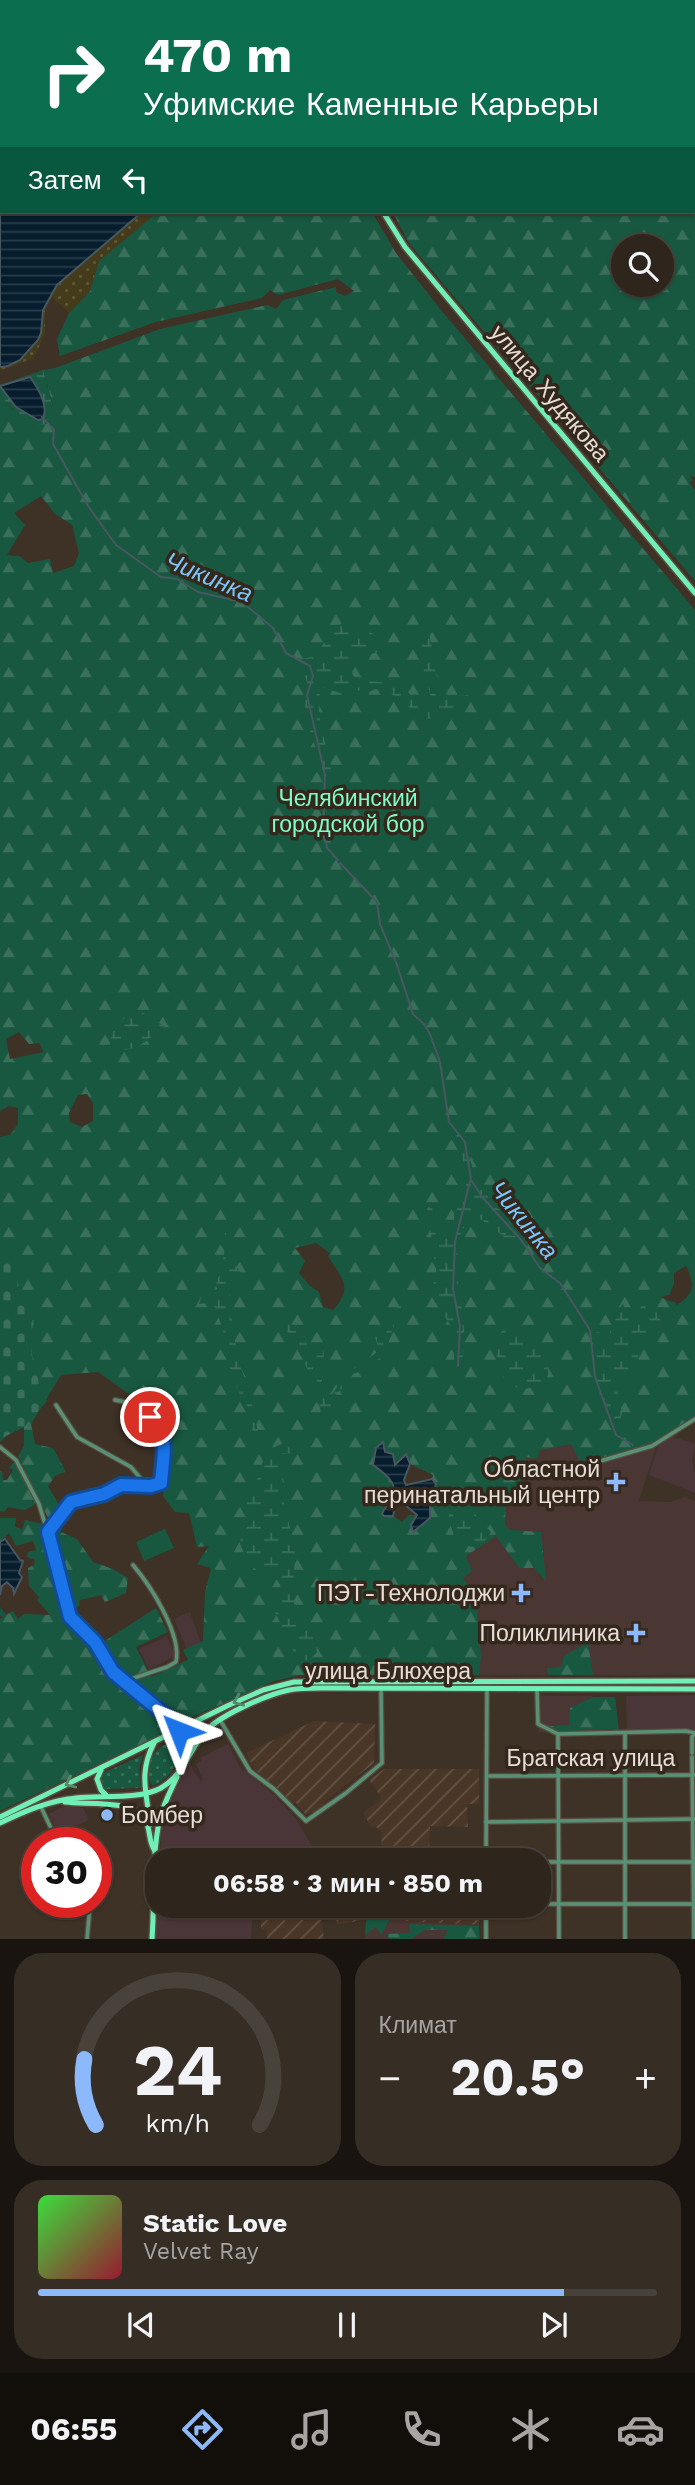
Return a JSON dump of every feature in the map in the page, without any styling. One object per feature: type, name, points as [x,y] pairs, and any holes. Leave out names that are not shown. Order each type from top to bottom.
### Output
[{"type":"main road","name":"улица Худякова","points":[[384,214],[405,247],[695,593]]},
{"type":"main road","points":[[487,1681],[487,1688]]},
{"type":"main road","name":"улица Блюхера","points":[[0,1817],[263,1690],[294,1682],[695,1681]]},
{"type":"main road","name":"улица Блюхера","points":[[155,1848],[160,1816],[184,1764],[206,1730],[220,1720],[287,1690],[695,1689]]},
{"type":"main road","points":[[163,1739],[173,1738],[183,1742],[186,1750],[184,1764]]},
{"type":"main road","points":[[153,1848],[145,1762],[154,1743]]},
{"type":"main road","points":[[103,1768],[97,1779],[101,1790],[107,1796]]},
{"type":"main road","points":[[0,1823],[57,1800],[147,1793],[162,1787],[179,1774]]},
{"type":"main road","points":[[57,1800],[82,1805],[130,1807],[142,1814],[151,1832]]},
{"type":"main road","points":[[152,1939],[153,1918]]},
{"type":"street","points":[[48,1532],[71,1502],[104,1494],[121,1485],[161,1483],[166,1456],[163,1434],[144,1409],[136,1404],[115,1399]]},
{"type":"street","points":[[56,1405],[77,1437],[131,1467],[146,1485]]},
{"type":"street","points":[[583,1466],[652,1446],[695,1419]]},
{"type":"street","points":[[0,1447],[16,1460],[39,1504],[70,1617],[95,1642],[113,1672],[170,1719],[179,1731]]},
{"type":"street","points":[[125,1681],[167,1667],[176,1662],[178,1654],[173,1633],[144,1578],[133,1565]]},
{"type":"street","points":[[220,1720],[250,1771],[274,1789],[306,1821],[382,1763],[381,1688]]},
{"type":"street","points":[[486,1848],[487,1688]]},
{"type":"street","points":[[537,1688],[538,1724],[558,1734],[695,1733],[692,1737],[694,1939]]},
{"type":"street","points":[[625,1733],[625,1939]]},
{"type":"street","points":[[558,1734],[559,1939]]},
{"type":"street","name":"Братская улица","points":[[487,1776],[694,1775]]},
{"type":"street","points":[[40,1805],[50,1827]]},
{"type":"street","points":[[486,1822],[694,1819]]},
{"type":"street","points":[[551,1862],[694,1862]]},
{"type":"street","points":[[626,1911],[634,1903]]},
{"type":"street","points":[[551,1904],[694,1904]]},
{"type":"street","points":[[88,1939],[89,1918]]},
{"type":"street","points":[[486,1918],[486,1939]]},
{"type":"shaded area","points":[[572,1436],[583,1455],[583,1467],[655,1445],[639,1501],[670,1502],[685,1497],[695,1501],[695,1675],[390,1675],[463,1577],[466,1556],[513,1459]],"holes":[[[497,1536],[537,1538],[544,1579],[534,1568],[519,1568]]]},
{"type":"shaded area","points":[[671,1436],[695,1444],[692,1461],[695,1493],[649,1475],[659,1444]]},
{"type":"shaded area","points":[[190,1612],[201,1643],[187,1650],[174,1619]]},
{"type":"shaded area","points":[[167,1636],[176,1656],[149,1669],[139,1649]]},
{"type":"shaded area","points":[[695,1695],[695,1730],[627,1731],[626,1696]]},
{"type":"shaded area","points":[[539,1696],[592,1696],[592,1731],[539,1732]]},
{"type":"shaded area","points":[[314,1721],[375,1724],[374,1763],[324,1802],[323,1807],[306,1815],[296,1803],[292,1803],[254,1769],[246,1753]]},
{"type":"shaded area","points":[[228,1744],[242,1771],[274,1795],[296,1819],[312,1848],[161,1848],[162,1824],[170,1799],[190,1764],[200,1781],[203,1779],[196,1764],[201,1761],[200,1758]]},
{"type":"shaded area","points":[[384,1769],[479,1769],[479,1804],[467,1804],[468,1827],[430,1826],[429,1848],[381,1848],[382,1832],[375,1826],[372,1828],[363,1813],[382,1798],[369,1780]]},
{"type":"shaded area","points":[[65,1806],[83,1808],[89,1820],[74,1827],[55,1827],[49,1814]]},
{"type":"shaded area","points":[[156,1918],[252,1918],[251,1939],[155,1939]]},
{"type":"shaded area","points":[[262,1918],[321,1918],[324,1939],[267,1939],[266,1930],[261,1930]]},
{"type":"shaded area","points":[[336,1918],[479,1918],[479,1925],[367,1919],[337,1925]]},
{"type":"shaded area","points":[[367,1919],[479,1925],[480,1939],[365,1939]]},
{"type":"green space","name":"Челябинский городской бор","points":[[157,214],[373,214],[396,253],[441,310],[695,610],[695,1417],[650,1444],[581,1464],[571,1444],[540,1450],[537,1459],[526,1457],[522,1479],[506,1504],[505,1525],[510,1530],[541,1532],[546,1581],[534,1568],[519,1568],[496,1536],[466,1556],[472,1571],[463,1578],[479,1602],[479,1675],[301,1675],[274,1681],[181,1722],[116,1671],[100,1644],[156,1608],[168,1632],[136,1647],[151,1677],[188,1660],[183,1650],[203,1641],[205,1592],[211,1568],[197,1564],[209,1546],[197,1547],[189,1513],[175,1512],[163,1496],[168,1438],[149,1408],[98,1372],[61,1375],[31,1424],[35,1444],[53,1448],[66,1472],[56,1475],[48,1486],[63,1511],[61,1532],[77,1539],[93,1562],[128,1578],[126,1593],[105,1602],[101,1595],[80,1600],[79,1606],[73,1609],[49,1520],[18,1456],[24,1446],[24,1427],[15,1429],[0,1442],[0,1137],[10,1135],[18,1124],[18,1108],[9,1106],[0,1111],[0,395],[13,410],[53,405],[43,370],[160,329],[267,305],[276,309],[283,300],[336,287],[336,292],[345,296],[354,291],[338,279],[278,295],[270,290],[262,298],[156,322],[60,356],[57,339],[69,313],[90,291],[99,261]],"holes":[[[41,496],[55,514],[72,525],[79,553],[74,566],[53,573],[50,559],[28,563],[19,556],[7,555],[25,525],[14,513]],[[19,1032],[29,1044],[39,1043],[44,1052],[10,1059],[6,1039]],[[87,1094],[93,1103],[93,1121],[82,1127],[70,1122],[69,1113],[78,1095]],[[316,1243],[330,1253],[328,1256],[344,1283],[343,1295],[333,1310],[323,1307],[319,1292],[299,1273],[305,1261],[295,1248]],[[686,1266],[692,1284],[687,1297],[677,1305],[661,1297],[669,1295],[674,1284],[674,1273]],[[384,1443],[385,1453],[395,1466],[406,1455],[410,1464],[433,1475],[436,1488],[430,1499],[431,1513],[418,1527],[415,1520],[417,1515],[409,1515],[402,1522],[393,1516],[387,1516],[383,1509],[392,1496],[393,1487],[385,1472],[375,1468]]]},
{"type":"green space","points":[[394,214],[695,214],[695,477],[690,476],[693,481],[689,482],[695,490],[695,581],[407,240]]},
{"type":"green space","points":[[43,370],[53,406],[52,423],[36,424],[11,407],[0,395],[0,385]]},
{"type":"green space","points":[[343,623],[372,633],[382,642],[378,652],[350,663],[353,676],[394,685],[414,699],[431,698],[419,645],[422,636],[429,635],[438,680],[446,694],[469,695],[456,708],[429,719],[419,716],[385,690],[368,692],[352,689],[340,693],[321,687],[320,721],[333,781],[332,857],[323,837],[323,773],[305,705],[308,685],[303,671],[289,657],[304,658],[316,653]]},
{"type":"green space","points":[[142,1012],[164,1026],[146,1041],[132,1048],[124,1050],[110,1046],[119,1023],[129,1015]]},
{"type":"green space","points":[[454,1126],[464,1140],[482,1188],[517,1229],[514,1236],[502,1235],[475,1215],[465,1226],[459,1239],[457,1269],[464,1337],[461,1364],[455,1383],[453,1329],[432,1297],[396,1319],[385,1353],[367,1369],[353,1374],[337,1393],[328,1415],[293,1443],[294,1453],[277,1454],[275,1462],[281,1474],[295,1550],[293,1599],[298,1614],[313,1638],[317,1652],[311,1658],[298,1661],[274,1610],[280,1595],[280,1585],[275,1578],[253,1567],[240,1543],[246,1521],[244,1496],[250,1485],[257,1480],[266,1451],[294,1438],[320,1415],[313,1381],[283,1324],[286,1321],[309,1348],[321,1345],[324,1358],[322,1387],[326,1402],[347,1374],[376,1353],[376,1339],[367,1327],[385,1326],[390,1313],[429,1292],[437,1276],[427,1207],[432,1208],[440,1231],[450,1240],[455,1214],[466,1186],[466,1171]]},
{"type":"green space","points":[[224,1220],[228,1230],[229,1256],[243,1278],[237,1278],[232,1273],[228,1278],[233,1333],[238,1354],[234,1355],[252,1403],[258,1432],[253,1432],[229,1365],[231,1354],[215,1307],[206,1303],[199,1304],[201,1298],[207,1299],[217,1289],[224,1250]]},
{"type":"green space","points":[[0,1247],[10,1258],[21,1292],[35,1311],[32,1357],[47,1401],[24,1427],[0,1439]]},
{"type":"green space","points":[[648,1295],[662,1323],[657,1333],[637,1350],[639,1364],[629,1382],[616,1383],[622,1413],[616,1435],[595,1377],[590,1330],[609,1335],[622,1303],[627,1312],[638,1312]]},
{"type":"green space","points":[[518,1326],[536,1344],[548,1365],[546,1382],[535,1387],[518,1388],[511,1385],[498,1363],[498,1335],[505,1329]]},
{"type":"green space","points":[[14,1462],[37,1503],[25,1510],[8,1507],[4,1512],[0,1511],[0,1471],[3,1480],[7,1480],[13,1470],[9,1468]]},
{"type":"green space","points":[[453,1480],[460,1482],[476,1516],[491,1532],[485,1541],[472,1547],[458,1543],[452,1529],[447,1502]]},
{"type":"green space","points":[[0,1518],[16,1518],[15,1526],[22,1530],[25,1520],[44,1524],[59,1574],[67,1617],[76,1630],[84,1634],[111,1673],[156,1708],[171,1730],[0,1811],[0,1619],[3,1617],[0,1615],[0,1607],[6,1615],[13,1611],[18,1619],[24,1614],[50,1615],[29,1586],[28,1568],[34,1565],[35,1560],[27,1557],[28,1552],[36,1550],[33,1541],[16,1546],[9,1533],[0,1542]]},
{"type":"green space","points":[[165,1529],[174,1548],[144,1561],[136,1542]]},
{"type":"green space","points":[[588,1642],[593,1675],[548,1675],[547,1668],[561,1667],[564,1656]]},
{"type":"green space","points":[[593,1697],[615,1697],[619,1731],[611,1729],[555,1732],[550,1726],[569,1725],[570,1708]]},
{"type":"green space","points":[[173,1741],[182,1747],[179,1759],[168,1776],[152,1786],[148,1772],[151,1759],[160,1748]]},
{"type":"green space","points":[[143,1755],[139,1769],[141,1788],[104,1787],[101,1779],[103,1773]]},
{"type":"green space","points":[[366,1918],[390,1918],[381,1935],[376,1927],[365,1935]]},
{"type":"green space","points":[[409,1924],[479,1926],[479,1939],[443,1939],[448,1930],[424,1930],[411,1939],[389,1939],[387,1934],[409,1933]]},
{"type":"sand","points":[[140,214],[162,214],[158,217],[154,215],[99,261],[90,291],[69,313],[52,297],[45,309],[45,333],[34,358],[0,371],[0,367],[8,367],[29,352],[41,333],[43,310],[57,285]]},
{"type":"water","points":[[0,214],[140,214],[57,285],[43,310],[38,340],[20,360],[0,367]]},
{"type":"water","points":[[30,377],[44,402],[43,419],[38,420],[16,407],[0,386]]},
{"type":"water","points":[[383,1442],[385,1452],[393,1454],[395,1465],[406,1454],[410,1464],[404,1480],[406,1485],[432,1479],[436,1484],[430,1499],[430,1518],[413,1532],[411,1525],[417,1515],[404,1504],[396,1503],[393,1516],[382,1514],[394,1493],[389,1479],[373,1465],[376,1448]]},
{"type":"water","points":[[5,1539],[23,1561],[19,1573],[22,1577],[14,1594],[13,1588],[7,1582],[2,1586],[0,1595],[0,1542]]},
{"type":"waterway","name":"Чикинка","points":[[42,417],[54,430],[53,444],[88,506],[116,545],[161,577],[177,579],[198,592],[242,602],[273,628],[286,653],[310,666],[313,676],[307,695],[325,775],[323,824],[327,848],[338,860]]},
{"type":"waterway","name":"Чикинка","points":[[340,863],[377,902],[380,924],[395,960]]},
{"type":"waterway","name":"Чикинка","points":[[396,962],[413,1014],[430,1034],[440,1062],[449,1122],[465,1142],[471,1180],[483,1198],[522,1241],[540,1268],[560,1283],[590,1330],[595,1377],[616,1435],[633,1445]]},
{"type":"waterway","points":[[458,1366],[460,1327],[453,1289],[455,1242],[470,1181]]},
{"type":"place","name":"Областной перинатальный центр","points":[[616,1482]]},
{"type":"place","name":"ПЭТ-Технолоджи","points":[[521,1593]]},
{"type":"place","name":"Поликлиника","points":[[636,1633]]},
{"type":"place","name":"Бомбер","points":[[107,1815]]},
{"type":"route","points":[[150,1417],[163,1434],[166,1456],[162,1466],[161,1483],[151,1486],[121,1485],[104,1494],[71,1502],[48,1532],[70,1617],[95,1642],[113,1672],[170,1719],[179,1731]]}]
